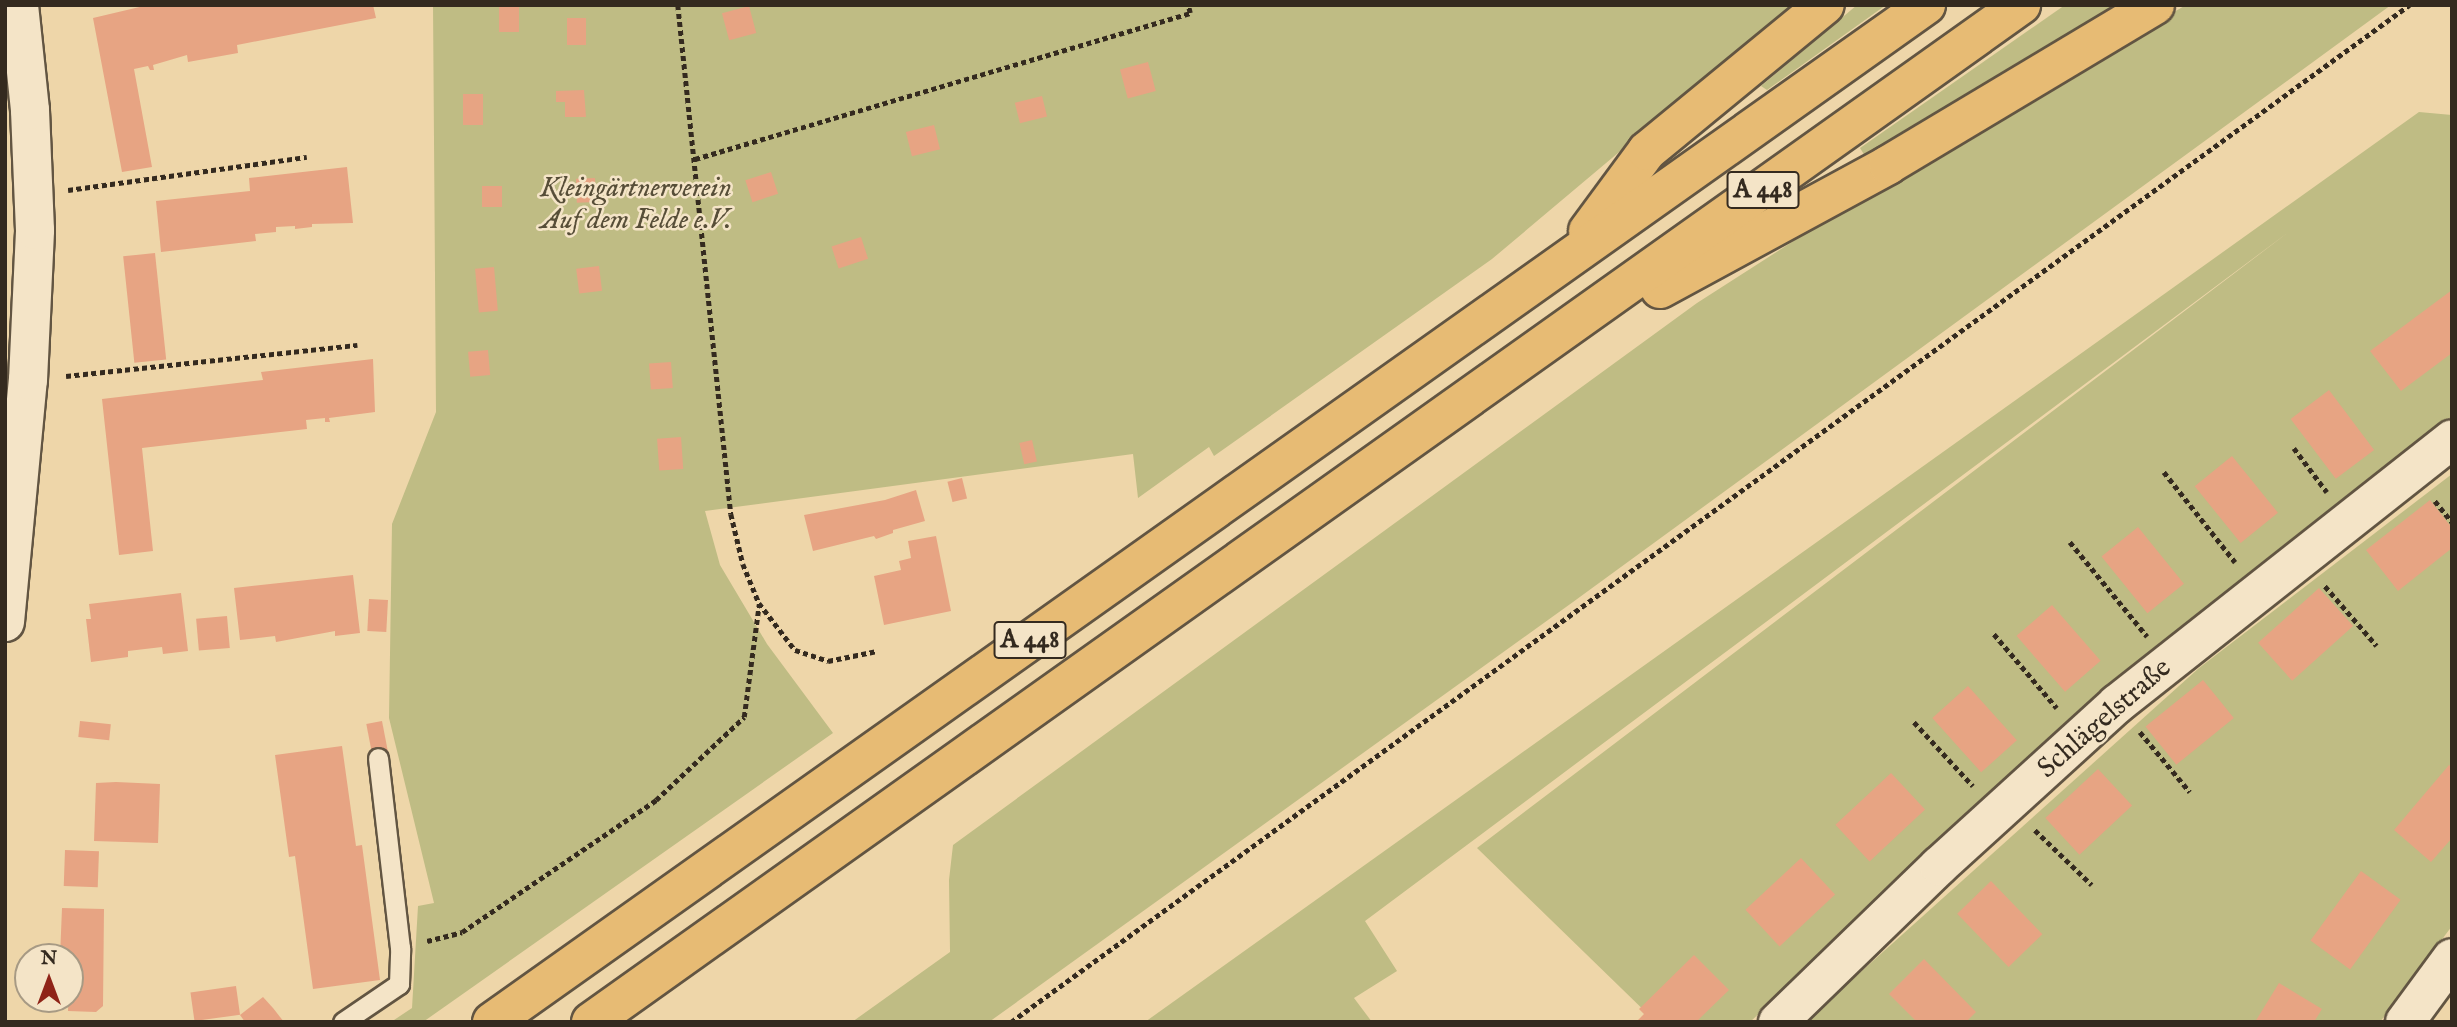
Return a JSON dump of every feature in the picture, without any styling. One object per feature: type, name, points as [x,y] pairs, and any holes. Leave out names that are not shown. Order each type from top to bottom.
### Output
[{"type":"highway","points":[[1568,258],[1647,151],[1825,5]]},
{"type":"highway","name":"A 448","points":[[492,1022],[1926,5]]},
{"type":"highway","name":"A 448","points":[[591,1022],[2021,5]]},
{"type":"highway","points":[[1504,374],[1888,164],[2155,5]]},
{"type":"highway","points":[[616,1022],[712,936]]},
{"type":"street","points":[[5,622],[33,304],[35,194],[19,5]]},
{"type":"street","name":"Schlägelstraße","points":[[1778,1022],[2117,705],[2452,439]]},
{"type":"street","points":[[2405,1022],[2452,958]]},
{"type":"lane","points":[[343,1022],[399,984],[400,948],[378,758]]},
{"type":"path","points":[[678,5],[731,514],[743,564],[759,603],[795,650],[828,661],[877,651]]},
{"type":"path","points":[[695,159],[1190,13],[1188,5]]},
{"type":"path","points":[[1011,1022],[2409,5]]},
{"type":"path","points":[[35,194],[307,157]]},
{"type":"path","points":[[28,380],[357,345]]},
{"type":"path","points":[[2294,447],[2348,520]]},
{"type":"path","points":[[2164,472],[2258,592]]},
{"type":"path","points":[[2070,542],[2169,662]]},
{"type":"path","points":[[2301,557],[2377,646]]},
{"type":"path","points":[[400,948],[462,932],[656,800],[744,717],[759,603]]},
{"type":"path","points":[[1994,634],[2081,738]]},
{"type":"path","points":[[2117,705],[2190,792]]},
{"type":"path","points":[[1914,722],[2004,808],[2092,885]]},
{"type":"green space","name":"Kleingärtnerverein Auf dem Felde e.V.","points":[[433,5],[1794,5],[1492,259],[1214,456],[1209,447],[1138,498],[1133,454],[705,511],[720,565],[767,644],[833,733],[423,1022],[391,1022],[412,1008],[418,906],[434,903],[389,718],[392,524],[436,412]]},
{"type":"green space","points":[[1857,5],[1886,5],[1767,90],[1761,86]]},
{"type":"green space","points":[[2065,5],[2119,5],[1865,156],[1860,148]]},
{"type":"green space","points":[[2186,5],[2391,5],[1573,602],[989,1022],[852,1022],[950,952],[949,880],[953,845],[1697,303],[1895,176]]},
{"type":"green space","points":[[2419,112],[2452,115],[2452,416],[2100,693],[1750,1022],[1656,1022],[1477,848],[2294,228],[1365,921],[1397,971],[1354,998],[1372,1022],[1145,1022]]},
{"type":"green space","points":[[2452,474],[2452,926],[2380,1022],[1805,1022],[2199,668]]},
{"type":"building","points":[[148,5],[373,5],[376,18],[237,45],[238,53],[188,62],[187,55],[153,65],[154,70],[150,70],[148,66],[134,69],[152,167],[122,172],[93,18]]},
{"type":"building","points":[[499,5],[519,5],[519,32],[499,32]]},
{"type":"building","points":[[749,6],[756,33],[729,40],[722,13]]},
{"type":"building","points":[[567,18],[586,18],[586,45],[567,45]]},
{"type":"building","points":[[1148,62],[1156,91],[1128,98],[1120,70]]},
{"type":"building","points":[[584,90],[586,117],[565,117],[565,102],[556,102],[556,91]]},
{"type":"building","points":[[463,94],[483,94],[483,125],[463,125]]},
{"type":"building","points":[[1042,96],[1047,116],[1020,123],[1015,103]]},
{"type":"building","points":[[934,125],[940,149],[912,156],[906,132]]},
{"type":"building","points":[[347,167],[353,223],[312,224],[312,227],[295,229],[295,226],[276,227],[276,232],[255,234],[256,241],[161,252],[156,201],[250,191],[249,178]]},
{"type":"building","points":[[771,172],[778,194],[752,202],[745,180]]},
{"type":"building","points":[[595,178],[596,202],[577,203],[576,179]]},
{"type":"building","points":[[482,186],[502,186],[502,207],[482,207]]},
{"type":"building","points":[[861,237],[868,259],[839,268],[832,247]]},
{"type":"building","points":[[155,253],[166,359],[134,363],[123,256]]},
{"type":"building","points":[[599,266],[602,291],[579,294],[576,269]]},
{"type":"building","points":[[494,267],[498,311],[479,312],[475,269]]},
{"type":"building","points":[[2452,290],[2452,353],[2401,391],[2370,351]]},
{"type":"building","points":[[488,350],[490,375],[470,377],[468,352]]},
{"type":"building","points":[[373,359],[375,412],[329,418],[330,422],[325,422],[325,418],[306,420],[307,429],[142,448],[153,551],[119,555],[102,399],[263,380],[261,372]]},
{"type":"building","points":[[671,362],[673,388],[651,389],[649,364]]},
{"type":"building","points":[[2329,390],[2374,450],[2336,479],[2291,419]]},
{"type":"building","points":[[681,437],[683,469],[659,471],[657,439]]},
{"type":"building","points":[[1032,440],[1037,461],[1024,464],[1019,443]]},
{"type":"building","points":[[2232,456],[2278,513],[2241,543],[2195,486]]},
{"type":"building","points":[[962,478],[967,498],[953,502],[947,482]]},
{"type":"building","points":[[916,490],[925,521],[893,530],[893,533],[876,539],[874,536],[813,551],[804,515],[885,500]]},
{"type":"building","points":[[2430,500],[2452,528],[2452,548],[2398,591],[2366,550]]},
{"type":"building","points":[[2138,527],[2184,584],[2147,613],[2101,557]]},
{"type":"building","points":[[936,536],[951,611],[884,625],[874,576],[901,570],[899,561],[911,558],[908,541]]},
{"type":"building","points":[[353,575],[360,633],[335,636],[335,631],[276,642],[275,636],[240,640],[234,588]]},
{"type":"building","points":[[2319,588],[2353,626],[2292,681],[2258,643]]},
{"type":"building","points":[[181,593],[188,651],[163,654],[162,647],[128,651],[128,657],[91,662],[86,619],[91,619],[89,604]]},
{"type":"building","points":[[369,599],[388,600],[386,632],[367,631]]},
{"type":"building","points":[[2052,605],[2101,661],[2065,692],[2017,636]]},
{"type":"building","points":[[227,616],[230,648],[199,651],[196,619]]},
{"type":"building","points":[[2203,680],[2234,718],[2176,765],[2145,727]]},
{"type":"building","points":[[1968,686],[2017,740],[1981,772],[1932,718]]},
{"type":"building","points":[[80,721],[111,724],[109,740],[78,737]]},
{"type":"building","points":[[382,721],[388,753],[373,756],[366,724]]},
{"type":"building","points":[[342,746],[356,846],[362,845],[380,980],[313,989],[295,856],[289,857],[275,755]]},
{"type":"building","points":[[2449,765],[2452,767],[2452,838],[2431,862],[2394,830]]},
{"type":"building","points":[[2098,769],[2132,806],[2079,855],[2045,818]]},
{"type":"building","points":[[1891,773],[1925,810],[1870,861],[1835,825]]},
{"type":"building","points":[[96,783],[160,784],[158,843],[94,841]]},
{"type":"building","points":[[65,850],[99,851],[98,887],[64,886]]},
{"type":"building","points":[[1801,858],[1835,895],[1780,946],[1745,910]]},
{"type":"building","points":[[2361,871],[2401,900],[2350,969],[2310,941]]},
{"type":"building","points":[[1991,881],[2042,934],[2009,967],[1957,914]]},
{"type":"building","points":[[62,908],[104,909],[103,1006],[96,1012],[84,1012],[84,943],[61,943]]},
{"type":"building","points":[[1694,955],[1729,990],[1696,1022],[1636,1022],[1644,1014],[1639,1009]]},
{"type":"building","points":[[1924,959],[1976,1012],[1966,1022],[1917,1022],[1889,994]]},
{"type":"building","points":[[2279,983],[2322,1009],[2314,1022],[2255,1022]]},
{"type":"building","points":[[236,986],[240,1015],[194,1021],[190,992]]},
{"type":"building","points":[[263,997],[284,1022],[245,1022],[240,1015]]}]
